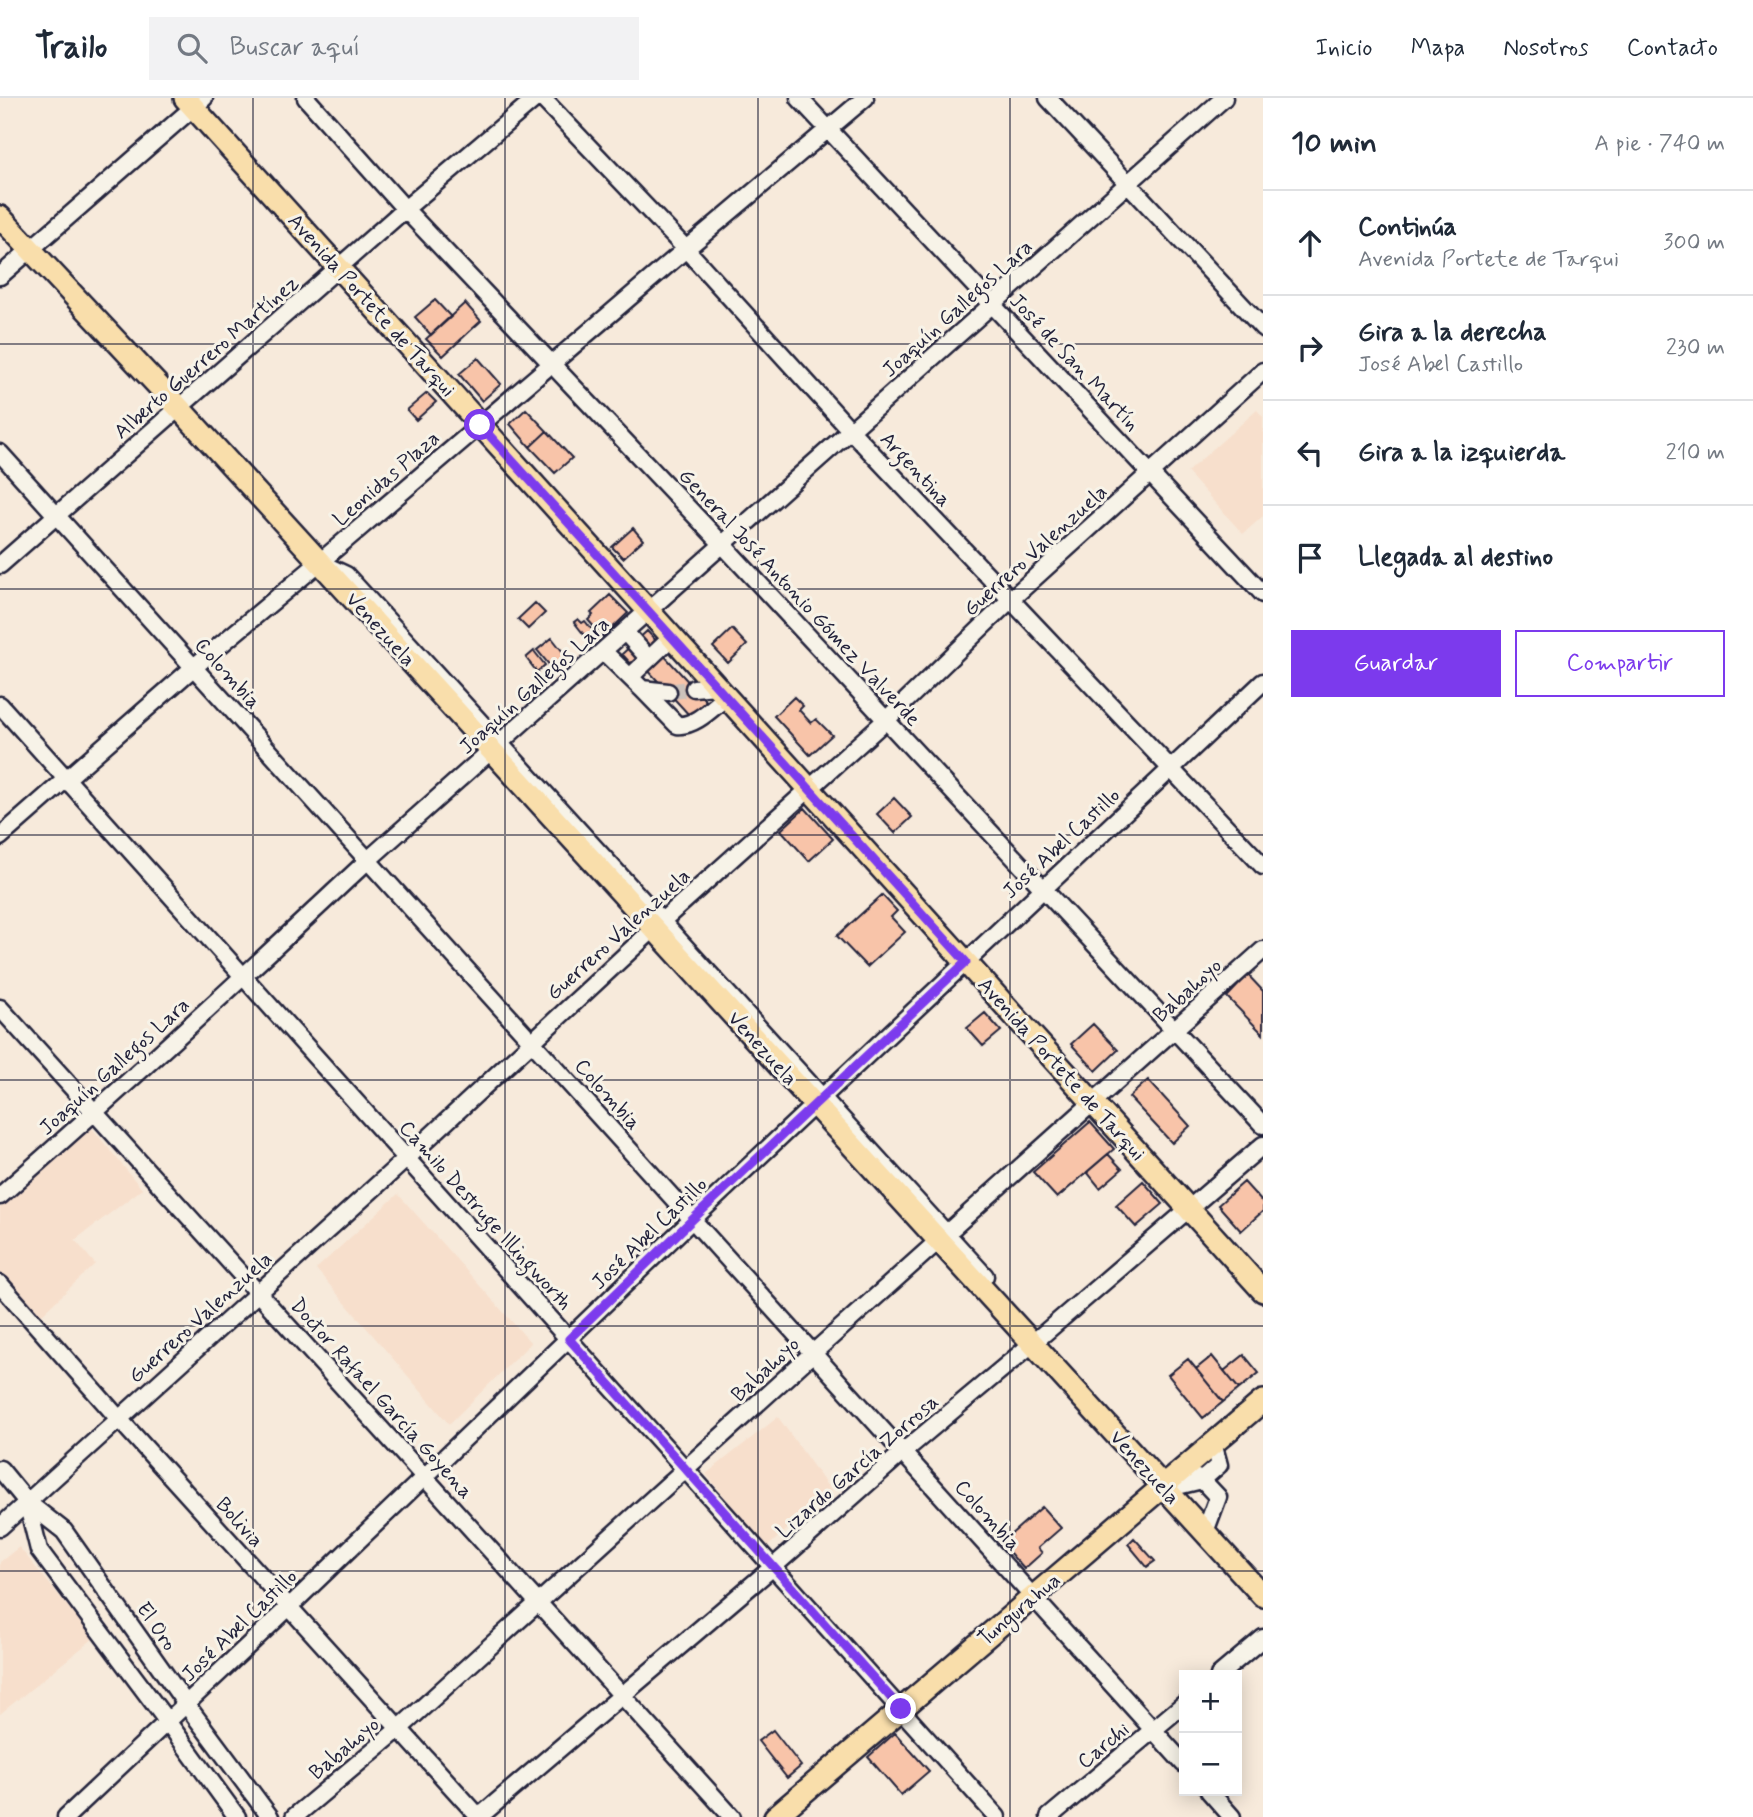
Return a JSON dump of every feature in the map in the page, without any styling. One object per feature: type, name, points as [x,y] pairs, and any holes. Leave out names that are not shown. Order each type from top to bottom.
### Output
[{"type":"main road","name":"Avenida Portete de Tarqui","points":[[194,101],[338,268],[1263,1291]]},
{"type":"main road","name":"Venezuela","points":[[0,217],[320,562],[496,746],[1036,1340],[1170,1483],[1263,1596]]},
{"type":"main road","name":"Tungurahua","points":[[775,1817],[1263,1401]]},
{"type":"street","name":"General José Antonio Gómez Valverde","points":[[306,98],[405,209],[723,545],[1263,1125]]},
{"type":"street","name":"Alberto Guerrero Martínez","points":[[0,565],[405,209],[536,98]]},
{"type":"street","name":"Argentina","points":[[542,98],[685,248],[851,431],[1263,866]]},
{"type":"street","name":"José de San Martín","points":[[799,98],[1263,594]]},
{"type":"street","name":"Leonidas Plaza","points":[[0,837],[194,667],[865,98]]},
{"type":"street","points":[[1048,98],[1263,328]]},
{"type":"street","name":"Joaquín Gallegos Lara","points":[[0,1196],[244,977],[368,860],[1224,98]]},
{"type":"street","points":[[0,276],[194,101]]},
{"type":"street","name":"Guerrero Valenzuela","points":[[0,1527],[886,720],[1010,600],[1263,371]]},
{"type":"street","name":"Colombia","points":[[0,453],[1179,1758]]},
{"type":"street","points":[[625,632],[649,659]]},
{"type":"street","points":[[630,677],[672,637]]},
{"type":"street","points":[[603,651],[677,725],[684,726],[693,722],[721,691]]},
{"type":"street","name":"José Abel Castillo","points":[[66,1817],[1042,888],[1263,682]]},
{"type":"street","points":[[694,688],[721,691]]},
{"type":"street","points":[[642,689],[667,692]]},
{"type":"street","name":"Camilo Destruge Illingworth","points":[[0,705],[997,1817]]},
{"type":"street","name":"Babahoyo","points":[[294,1817],[400,1728],[1263,950]]},
{"type":"street","name":"Doctor Rafael García Goyena","points":[[0,1008],[732,1817]]},
{"type":"street","name":"Lizardo García Zorrosa","points":[[479,1817],[1263,1145]]},
{"type":"street","name":"Bolivia","points":[[0,1284],[479,1817]]},
{"type":"street","points":[[1170,1483],[1202,1480],[1219,1465],[1213,1443]]},
{"type":"street","name":"El Oro","points":[[0,1469],[27,1502],[64,1531],[186,1704],[270,1817]]},
{"type":"street","points":[[1202,1480],[1218,1497],[1207,1527]]},
{"type":"street","name":"El Oro","points":[[27,1502],[39,1550],[237,1817]]},
{"type":"street","name":"Venezuela","points":[[1207,1527],[1263,1581]]},
{"type":"street","points":[[1225,1670],[1263,1638]]},
{"type":"street","name":"Carchi","points":[[1049,1817],[1179,1708]]},
{"type":"street","points":[[1214,1796],[1233,1817]]},
{"type":"shaded area","points":[[1257,410],[1263,417],[1263,516],[1243,534],[1187,472]]},
{"type":"shaded area","points":[[91,1127],[142,1189],[75,1240],[95,1264],[38,1318],[0,1273],[0,1208]]},
{"type":"shaded area","points":[[398,1194],[531,1343],[449,1424],[316,1269]]},
{"type":"shaded area","points":[[778,1417],[831,1491],[766,1548],[706,1474]]},
{"type":"shaded area","points":[[19,1547],[94,1638],[0,1714],[0,1562]]},
{"type":"building","points":[[435,300],[451,317],[431,335],[415,317]]},
{"type":"building","points":[[465,303],[481,321],[443,356],[426,339]]},
{"type":"building","points":[[478,358],[501,384],[482,401],[459,374]]},
{"type":"building","points":[[427,393],[436,402],[416,420],[407,410]]},
{"type":"building","points":[[526,409],[547,431],[530,447],[510,424]]},
{"type":"building","points":[[547,431],[572,458],[555,473],[530,447]]},
{"type":"building","points":[[633,528],[643,540],[623,558],[612,547]]},
{"type":"building","points":[[610,595],[628,613],[603,637],[588,620],[593,615],[591,613]]},
{"type":"building","points":[[535,603],[545,613],[528,629],[518,619]]},
{"type":"building","points":[[578,619],[582,623],[585,621],[596,635],[589,641],[574,622]]},
{"type":"building","points":[[732,629],[747,645],[728,663],[713,647]]},
{"type":"building","points":[[647,631],[660,645],[635,668],[622,654]]},
{"type":"building","points":[[552,638],[570,661],[555,672],[537,650]]},
{"type":"building","points":[[534,651],[545,665],[537,672],[526,658]]},
{"type":"building","points":[[661,652],[706,701],[690,716],[645,667]]},
{"type":"building","points":[[794,697],[803,706],[799,710],[811,723],[816,719],[832,735],[810,755],[774,716]]},
{"type":"building","points":[[894,798],[912,817],[895,833],[877,814]]},
{"type":"building","points":[[805,808],[833,839],[809,861],[781,830]]},
{"type":"building","points":[[882,895],[897,911],[891,917],[905,932],[867,967],[837,936]]},
{"type":"building","points":[[1248,975],[1263,991],[1263,1034],[1227,997]]},
{"type":"building","points":[[985,1013],[1001,1031],[983,1046],[967,1028]]},
{"type":"building","points":[[1093,1024],[1118,1050],[1096,1071],[1071,1044]]},
{"type":"building","points":[[1148,1080],[1190,1126],[1172,1143],[1129,1097]]},
{"type":"building","points":[[1090,1122],[1114,1149],[1057,1198],[1033,1172]]},
{"type":"building","points":[[1108,1154],[1122,1169],[1100,1188],[1087,1172]]},
{"type":"building","points":[[1143,1181],[1163,1204],[1136,1227],[1116,1205]]},
{"type":"building","points":[[1244,1182],[1263,1203],[1263,1211],[1241,1231],[1218,1205]]},
{"type":"building","points":[[1244,1355],[1259,1373],[1239,1389],[1224,1371]]},
{"type":"building","points":[[1212,1356],[1239,1389],[1223,1402],[1196,1369]]},
{"type":"building","points":[[1188,1359],[1223,1402],[1203,1418],[1168,1375]]},
{"type":"building","points":[[1042,1507],[1061,1528],[1038,1548],[1042,1553],[1024,1569],[1001,1543]]},
{"type":"building","points":[[1134,1538],[1155,1561],[1147,1567],[1128,1544]]},
{"type":"building","points":[[773,1730],[801,1766],[787,1778],[758,1741]]},
{"type":"building","points":[[895,1733],[929,1771],[901,1795],[868,1757]]},
{"type":"tunnel","points":[[668,692],[694,688]]},
{"type":"route","points":[[480,425],[966,962],[569,1339],[901,1709]]}]
